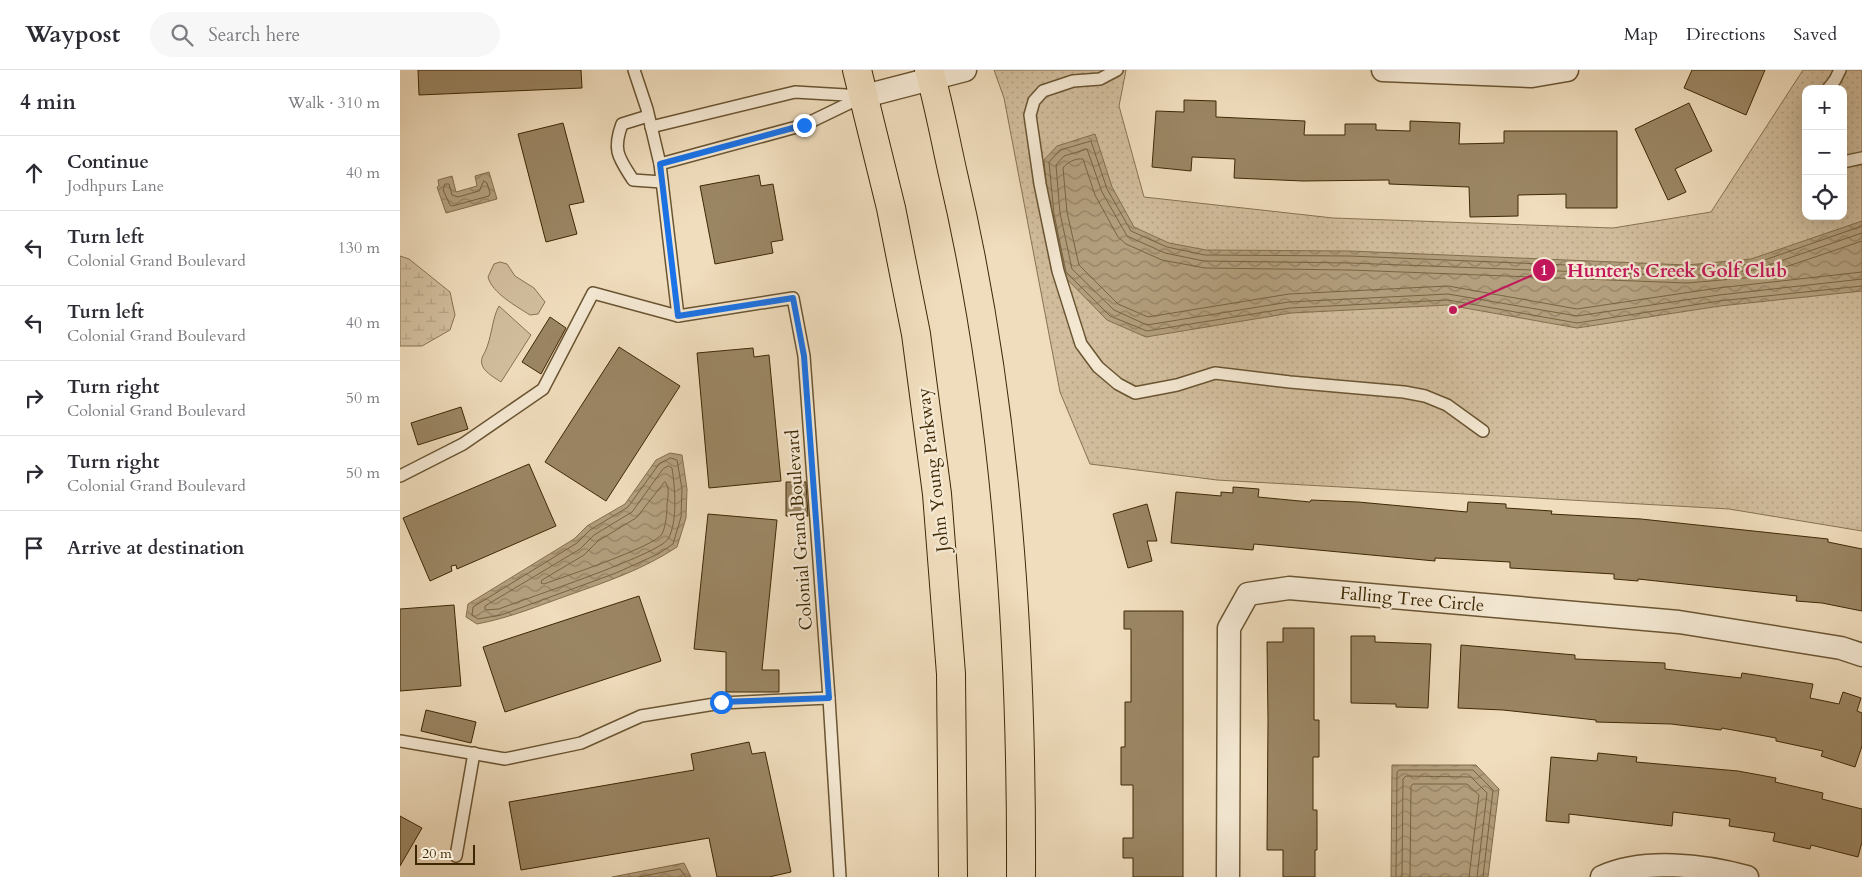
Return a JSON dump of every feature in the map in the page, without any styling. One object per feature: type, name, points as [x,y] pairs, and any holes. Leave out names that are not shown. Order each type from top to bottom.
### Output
[{"type":"highway","name":"John Young Parkway","points":[[858,70],[891,208],[916,334],[937,494],[951,674],[954,877]]},
{"type":"highway","points":[[930,75],[967,233],[984,325],[1008,517],[1017,648],[1021,772],[1021,877]]},
{"type":"street","points":[[865,96],[930,75],[965,70]]},
{"type":"street","points":[[1383,70],[1532,76],[1568,70]]},
{"type":"street","name":"Falling Tree Circle","points":[[1228,877],[1229,628],[1248,594],[1289,588],[1679,622],[1841,648],[1862,655]]},
{"type":"street","points":[[1602,877],[1624,869],[1665,866],[1716,870],[1747,877]]},
{"type":"lane","points":[[634,70],[650,122],[660,164],[678,316]]},
{"type":"lane","points":[[1118,70],[1100,79],[1073,81],[1043,90],[1034,101],[1030,115],[1040,184],[1058,271],[1081,344],[1098,367],[1118,384],[1135,393],[1177,385],[1215,373],[1404,392],[1425,396],[1447,405],[1483,431]]},
{"type":"lane","points":[[1831,85],[1840,70]]},
{"type":"lane","points":[[662,182],[633,180],[619,158],[617,139],[622,124],[650,122],[795,92],[865,96]]},
{"type":"lane","points":[[660,164],[804,125],[865,96]]},
{"type":"lane","points":[[1847,161],[1862,158]]},
{"type":"lane","name":"Colonial Grand Boulevard","points":[[400,476],[463,444],[543,389],[593,293],[678,316],[793,298],[804,356],[840,877]]},
{"type":"lane","points":[[400,741],[505,759],[581,743],[641,716],[721,702],[829,698]]},
{"type":"lane","points":[[456,856],[474,753]]},
{"type":"green space","points":[[994,70],[1126,70],[1119,106],[1144,197],[1333,218],[1613,228],[1711,212],[1803,70],[1862,70],[1862,531],[1729,509],[1217,480],[1090,464],[1060,392],[1004,98]]},
{"type":"green space","points":[[400,256],[409,259],[450,292],[455,315],[450,330],[422,346],[400,346]]},
{"type":"green space","points":[[500,262],[507,264],[515,276],[534,288],[545,302],[538,314],[530,315],[505,299],[490,283],[488,277],[494,264]]},
{"type":"green space","points":[[499,306],[531,335],[501,382],[486,371],[482,361]]},
{"type":"water","points":[[1095,134],[1112,187],[1134,227],[1169,243],[1206,250],[1350,251],[1687,265],[1751,259],[1862,221],[1862,291],[1720,306],[1577,328],[1448,305],[1291,313],[1146,337],[1107,320],[1062,274],[1049,215],[1044,160],[1057,146]]},
{"type":"water","points":[[489,172],[497,199],[446,213],[437,187],[439,186],[438,180],[452,176],[456,192],[477,186],[475,176]]},
{"type":"water","points":[[670,453],[682,455],[687,489],[686,518],[677,547],[651,562],[624,574],[523,611],[477,624],[466,617],[468,604],[574,539],[587,526],[625,504],[656,460]]},
{"type":"water","points":[[1392,765],[1476,765],[1499,789],[1488,877],[1391,877]]},
{"type":"water","points":[[684,863],[691,877],[612,877]]},
{"type":"building","points":[[418,70],[581,70],[582,88],[419,95]]},
{"type":"building","points":[[1692,70],[1765,70],[1746,115],[1684,88]]},
{"type":"building","points":[[1184,100],[1216,101],[1216,117],[1305,121],[1304,135],[1345,135],[1345,124],[1376,124],[1376,130],[1410,131],[1410,121],[1460,123],[1459,144],[1504,143],[1504,131],[1617,131],[1617,208],[1566,208],[1566,194],[1518,195],[1518,216],[1470,217],[1469,187],[1389,184],[1389,180],[1303,181],[1234,178],[1235,159],[1192,157],[1191,171],[1152,167],[1156,111],[1184,112]]},
{"type":"building","points":[[1689,103],[1712,151],[1675,169],[1686,192],[1668,200],[1635,129]]},
{"type":"building","points":[[563,123],[584,202],[569,205],[577,234],[546,242],[518,134]]},
{"type":"building","points":[[759,175],[761,186],[773,184],[783,240],[771,242],[773,253],[715,264],[700,186]]},
{"type":"building","points":[[550,317],[566,328],[541,374],[522,362]]},
{"type":"building","points":[[619,347],[680,386],[606,501],[545,462]]},
{"type":"building","points":[[753,348],[754,357],[769,355],[781,481],[709,488],[697,353]]},
{"type":"building","points":[[461,407],[468,429],[418,445],[411,423]]},
{"type":"building","points":[[529,464],[556,526],[457,569],[456,565],[451,566],[452,571],[430,581],[403,518]]},
{"type":"building","points":[[786,482],[806,482],[808,516],[786,516]]},
{"type":"building","points":[[1233,487],[1259,489],[1258,497],[1310,502],[1311,500],[1358,502],[1467,512],[1468,502],[1506,504],[1506,508],[1552,511],[1551,514],[1641,519],[1828,539],[1828,542],[1862,549],[1862,611],[1822,603],[1796,601],[1797,596],[1638,579],[1638,581],[1614,579],[1614,574],[1510,568],[1510,562],[1435,558],[1435,561],[1254,544],[1253,550],[1171,543],[1176,492],[1221,496],[1221,492],[1233,493]]},
{"type":"building","points":[[1147,504],[1157,541],[1147,541],[1152,561],[1128,568],[1113,514]]},
{"type":"building","points":[[708,514],[777,520],[762,670],[779,670],[779,692],[726,692],[726,652],[694,649]]},
{"type":"building","points":[[639,596],[661,661],[505,712],[483,647]]},
{"type":"building","points":[[454,605],[461,686],[400,691],[400,609]]},
{"type":"building","points":[[1124,611],[1183,611],[1183,877],[1133,877],[1133,858],[1123,858],[1123,838],[1133,838],[1133,785],[1121,785],[1121,747],[1125,747],[1125,702],[1131,702],[1131,629],[1124,629]]},
{"type":"building","points":[[1283,628],[1314,628],[1314,720],[1319,720],[1319,757],[1313,757],[1313,810],[1317,810],[1315,877],[1283,877],[1283,850],[1267,850],[1267,642],[1283,642]]},
{"type":"building","points":[[1351,636],[1375,636],[1375,642],[1431,644],[1428,708],[1396,707],[1396,704],[1351,703]]},
{"type":"building","points":[[1461,645],[1575,655],[1575,659],[1665,663],[1665,669],[1741,678],[1742,673],[1813,684],[1810,698],[1839,704],[1843,692],[1861,698],[1857,711],[1862,713],[1862,746],[1855,767],[1821,756],[1823,751],[1776,741],[1776,738],[1722,728],[1721,730],[1671,724],[1596,722],[1596,720],[1503,710],[1458,708]]},
{"type":"building","points":[[426,710],[476,722],[471,743],[421,731]]},
{"type":"building","points":[[749,742],[752,754],[765,752],[791,872],[769,877],[717,877],[709,838],[521,870],[509,802],[694,770],[691,754]]},
{"type":"building","points":[[1598,753],[1637,757],[1636,762],[1738,771],[1776,778],[1775,782],[1823,793],[1822,799],[1862,809],[1862,842],[1858,857],[1811,845],[1810,849],[1773,841],[1775,833],[1729,826],[1730,819],[1673,812],[1672,826],[1569,814],[1569,823],[1546,821],[1551,757],[1597,761]]},
{"type":"building","points":[[400,816],[422,828],[400,866]]},
{"type":"place","name":"Hunter's Creek Golf Club","points":[[1453,310]]},
{"type":"route","points":[[721,702],[829,698],[804,356],[793,298],[678,316],[660,164],[804,125]]}]
